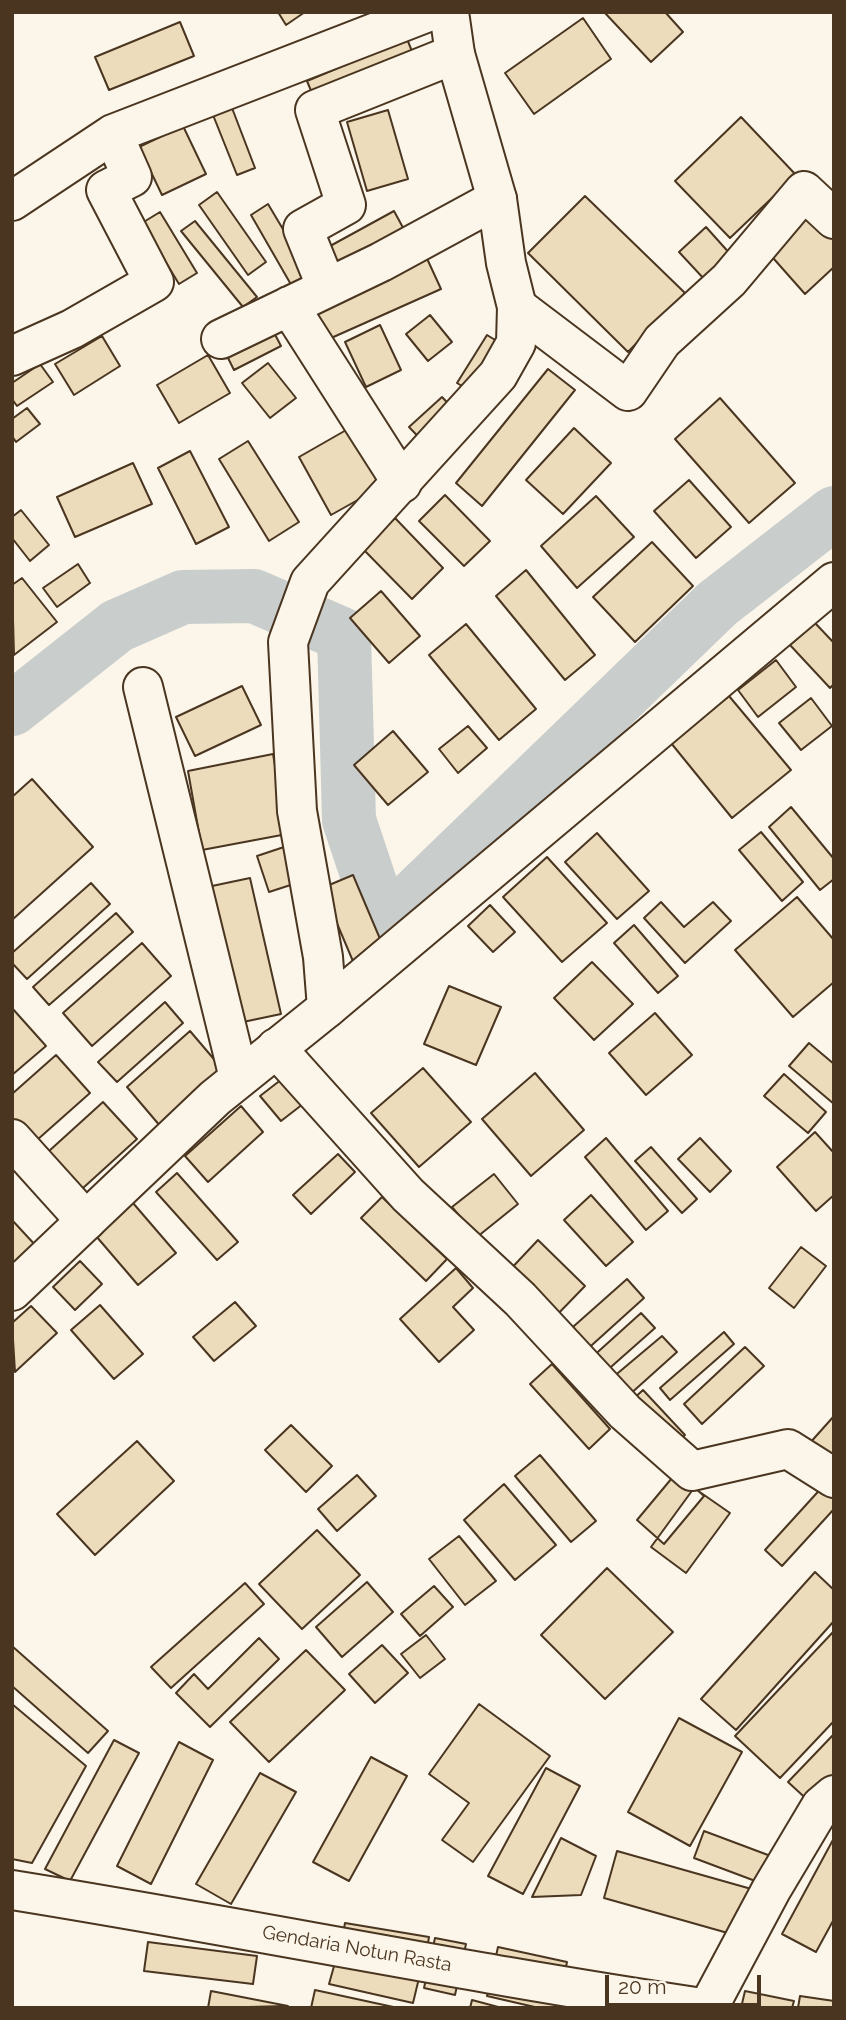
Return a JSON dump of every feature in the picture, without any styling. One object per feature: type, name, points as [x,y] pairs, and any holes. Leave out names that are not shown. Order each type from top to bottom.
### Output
[{"type":"street","points":[[12,201],[113,134],[428,12]]},
{"type":"street","points":[[327,1008],[323,957],[296,811],[288,642],[310,582],[498,374],[516,343],[517,307],[506,263],[497,199],[454,54],[449,12]]},
{"type":"street","points":[[327,288],[303,229],[346,205],[315,110],[454,54]]},
{"type":"street","points":[[12,356],[72,329],[154,282],[106,190],[132,177],[113,134]]},
{"type":"street","points":[[517,307],[628,391],[662,341],[729,280],[804,191],[834,219]]},
{"type":"street","points":[[221,339],[381,262],[497,199]]},
{"type":"street","points":[[289,306],[402,483]]},
{"type":"street","points":[[12,1291],[239,1078],[327,1008],[834,582]]},
{"type":"street","points":[[143,687],[239,1078]]},
{"type":"street","points":[[276,1048],[408,1195],[520,1299],[625,1412],[692,1471],[788,1449],[834,1478]]},
{"type":"street","points":[[12,1139],[86,1221]]},
{"type":"street","points":[[708,2008],[821,1806],[834,1795]]},
{"type":"street","name":"Gendaria Notun Rasta","points":[[12,1890],[318,1941],[561,1987],[702,2008]]},
{"type":"building","points":[[278,12],[305,12],[286,25]]},
{"type":"building","points":[[665,12],[683,32],[651,62],[605,13]]},
{"type":"building","points":[[583,18],[611,59],[534,114],[505,73]]},
{"type":"building","points":[[180,22],[194,56],[109,90],[95,57]]},
{"type":"building","points":[[407,39],[416,61],[316,103],[307,81]]},
{"type":"building","points":[[232,108],[255,168],[237,175],[213,115]]},
{"type":"building","points":[[388,110],[408,179],[367,191],[347,122]]},
{"type":"building","points":[[741,117],[796,175],[730,238],[675,181]]},
{"type":"building","points":[[183,126],[206,174],[162,195],[139,147]]},
{"type":"building","points":[[217,192],[266,262],[248,275],[199,205]]},
{"type":"building","points":[[585,196],[685,293],[628,352],[528,253]]},
{"type":"building","points":[[268,204],[312,278],[293,288],[251,215]]},
{"type":"building","points":[[394,211],[407,235],[335,275],[321,251]]},
{"type":"building","points":[[160,212],[197,273],[179,284],[142,223]]},
{"type":"building","points":[[809,212],[834,240],[834,267],[805,294],[766,250]]},
{"type":"building","points":[[195,221],[257,297],[243,307],[181,231]]},
{"type":"building","points":[[706,227],[732,256],[705,280],[679,252]]},
{"type":"building","points":[[424,252],[441,289],[320,343],[303,306]]},
{"type":"building","points":[[430,315],[452,342],[428,361],[406,334]]},
{"type":"building","points":[[269,323],[281,346],[234,370],[222,346]]},
{"type":"building","points":[[380,325],[401,370],[366,387],[345,342]]},
{"type":"building","points":[[487,335],[510,349],[480,397],[457,383]]},
{"type":"building","points":[[102,336],[120,366],[74,395],[55,364]]},
{"type":"building","points":[[208,355],[230,393],[179,423],[157,385]]},
{"type":"building","points":[[268,363],[296,398],[270,418],[242,383]]},
{"type":"building","points":[[40,364],[53,382],[17,406],[12,399],[12,383]]},
{"type":"building","points":[[548,369],[575,390],[482,506],[456,483]]},
{"type":"building","points":[[442,397],[463,419],[430,449],[409,427]]},
{"type":"building","points":[[720,398],[795,483],[749,523],[675,439]]},
{"type":"building","points":[[27,408],[40,424],[16,442],[12,436],[12,419]]},
{"type":"building","points":[[574,428],[611,463],[563,514],[526,480]]},
{"type":"building","points":[[348,429],[381,487],[331,515],[299,457]]},
{"type":"building","points":[[248,441],[299,522],[269,541],[219,459]]},
{"type":"building","points":[[190,451],[229,527],[196,544],[158,468]]},
{"type":"building","points":[[133,463],[152,504],[75,537],[57,497]]},
{"type":"building","points":[[689,480],[731,527],[696,558],[654,511]]},
{"type":"building","points":[[445,495],[490,541],[464,566],[419,521]]},
{"type":"building","points":[[596,496],[634,537],[577,588],[541,546]]},
{"type":"building","points":[[21,510],[49,545],[30,561],[12,538],[12,517]]},
{"type":"building","points":[[395,518],[443,568],[412,599],[363,549]]},
{"type":"building","points":[[652,542],[693,586],[635,642],[593,597]]},
{"type":"building","points":[[78,564],[90,583],[57,607],[43,588]]},
{"type":"building","points":[[526,570],[595,655],[565,680],[496,596]]},
{"type":"building","points":[[22,578],[57,622],[14,655],[12,585]]},
{"type":"building","points":[[381,591],[420,636],[389,663],[350,618]]},
{"type":"building","points":[[815,623],[834,643],[834,684],[830,688],[790,645]]},
{"type":"building","points":[[466,624],[536,709],[499,740],[429,655]]},
{"type":"building","points":[[776,660],[796,687],[758,717],[738,690]]},
{"type":"building","points":[[242,686],[261,725],[195,756],[176,717]]},
{"type":"building","points":[[729,696],[791,770],[732,818],[671,743]]},
{"type":"building","points":[[811,698],[832,726],[801,750],[779,723]]},
{"type":"building","points":[[468,726],[487,748],[458,773],[439,749]]},
{"type":"building","points":[[393,731],[428,772],[388,805],[354,765]]},
{"type":"building","points":[[273,754],[287,834],[202,850],[188,771]]},
{"type":"building","points":[[32,779],[93,847],[12,920],[12,797]]},
{"type":"building","points":[[791,807],[834,859],[834,879],[820,890],[769,827]]},
{"type":"building","points":[[761,832],[803,882],[782,901],[739,850]]},
{"type":"building","points":[[597,833],[649,891],[617,919],[565,862]]},
{"type":"building","points":[[290,845],[303,881],[269,892],[257,856]]},
{"type":"building","points":[[547,857],[607,923],[562,962],[503,897]]},
{"type":"building","points":[[353,875],[386,953],[355,966],[322,888]]},
{"type":"building","points":[[250,878],[281,1014],[243,1022],[212,886]]},
{"type":"building","points":[[91,883],[110,904],[27,979],[12,963],[12,953]]},
{"type":"building","points":[[797,897],[834,940],[834,982],[793,1017],[735,950]]},
{"type":"building","points":[[661,902],[684,927],[713,902],[731,921],[685,963],[644,918]]},
{"type":"building","points":[[490,905],[515,932],[493,952],[468,926]]},
{"type":"building","points":[[116,913],[133,932],[49,1005],[33,987]]},
{"type":"building","points":[[634,925],[678,976],[658,993],[614,943]]},
{"type":"building","points":[[142,943],[171,976],[92,1046],[63,1013]]},
{"type":"building","points":[[592,962],[633,1004],[594,1040],[554,998]]},
{"type":"building","points":[[449,986],[501,1007],[476,1065],[424,1044]]},
{"type":"building","points":[[165,1002],[183,1023],[117,1082],[98,1062]]},
{"type":"building","points":[[12,1008],[46,1046],[12,1075]]},
{"type":"building","points":[[655,1013],[692,1055],[646,1095],[609,1053]]},
{"type":"building","points":[[190,1031],[224,1071],[161,1127],[127,1087]]},
{"type":"building","points":[[809,1043],[834,1064],[834,1104],[789,1066]]},
{"type":"building","points":[[56,1055],[90,1093],[28,1148],[12,1130],[12,1094]]},
{"type":"building","points":[[423,1068],[471,1122],[419,1167],[371,1113]]},
{"type":"building","points":[[535,1073],[584,1130],[531,1176],[482,1119]]},
{"type":"building","points":[[784,1074],[826,1112],[808,1133],[764,1096]]},
{"type":"building","points":[[282,1079],[303,1104],[281,1121],[260,1096]]},
{"type":"building","points":[[103,1102],[137,1139],[72,1198],[38,1161]]},
{"type":"building","points":[[241,1106],[263,1132],[208,1182],[185,1156]]},
{"type":"building","points":[[815,1132],[834,1153],[834,1195],[816,1211],[777,1167]]},
{"type":"building","points":[[606,1138],[668,1211],[646,1230],[585,1157]]},
{"type":"building","points":[[700,1138],[731,1171],[710,1192],[678,1159]]},
{"type":"building","points":[[651,1147],[697,1199],[682,1213],[635,1161]]},
{"type":"building","points":[[338,1154],[355,1172],[311,1214],[293,1195]]},
{"type":"building","points":[[177,1173],[238,1242],[217,1260],[156,1192]]},
{"type":"building","points":[[494,1174],[518,1204],[477,1237],[452,1207]]},
{"type":"building","points":[[591,1195],[633,1242],[606,1266],[564,1220]]},
{"type":"building","points":[[382,1197],[447,1259],[426,1281],[361,1218]]},
{"type":"building","points":[[133,1203],[176,1253],[138,1285],[96,1236]]},
{"type":"building","points":[[12,1220],[37,1247],[12,1270]]},
{"type":"building","points":[[538,1240],[585,1286],[553,1319],[506,1274]]},
{"type":"building","points":[[801,1247],[826,1266],[794,1308],[769,1288]]},
{"type":"building","points":[[80,1261],[102,1284],[75,1310],[53,1287]]},
{"type":"building","points":[[456,1268],[473,1288],[453,1307],[474,1330],[439,1362],[400,1319]]},
{"type":"building","points":[[627,1279],[644,1298],[582,1354],[565,1334]]},
{"type":"building","points":[[235,1302],[256,1326],[214,1361],[193,1337]]},
{"type":"building","points":[[100,1305],[143,1354],[114,1379],[71,1330]]},
{"type":"building","points":[[31,1306],[57,1333],[15,1372],[12,1323]]},
{"type":"building","points":[[641,1313],[655,1328],[603,1374],[590,1359]]},
{"type":"building","points":[[724,1332],[734,1344],[670,1400],[660,1388]]},
{"type":"building","points":[[662,1336],[677,1352],[628,1396],[612,1378]]},
{"type":"building","points":[[745,1347],[764,1366],[702,1424],[684,1404]]},
{"type":"building","points":[[552,1364],[610,1429],[589,1449],[530,1384]]},
{"type":"building","points":[[643,1390],[685,1435],[671,1447],[630,1402]]},
{"type":"building","points":[[834,1416],[834,1455],[809,1444]]},
{"type":"building","points":[[291,1425],[332,1466],[306,1492],[265,1450]]},
{"type":"building","points":[[137,1441],[174,1481],[95,1555],[57,1514]]},
{"type":"building","points":[[540,1455],[596,1521],[571,1542],[515,1476]]},
{"type":"building","points":[[677,1472],[704,1496],[664,1544],[637,1520]]},
{"type":"building","points":[[357,1475],[376,1496],[337,1531],[318,1509]]},
{"type":"building","points":[[504,1484],[556,1545],[515,1580],[464,1520]]},
{"type":"building","points":[[825,1484],[834,1492],[834,1509],[782,1566],[765,1550]]},
{"type":"building","points":[[694,1488],[730,1513],[686,1573],[651,1547]]},
{"type":"building","points":[[317,1530],[360,1575],[302,1629],[259,1584]]},
{"type":"building","points":[[459,1536],[496,1581],[465,1605],[429,1559]]},
{"type":"building","points":[[607,1568],[673,1632],[605,1699],[541,1635]]},
{"type":"building","points":[[815,1572],[834,1590],[834,1621],[736,1730],[701,1699]]},
{"type":"building","points":[[367,1582],[393,1612],[342,1657],[316,1627]]},
{"type":"building","points":[[245,1583],[264,1604],[171,1688],[151,1667]]},
{"type":"building","points":[[434,1586],[453,1607],[420,1636],[401,1614]]},
{"type":"building","points":[[834,1631],[834,1721],[780,1778],[735,1736]]},
{"type":"building","points":[[426,1635],[445,1659],[420,1678],[401,1654]]},
{"type":"building","points":[[259,1638],[279,1659],[210,1727],[176,1693],[194,1674],[208,1689]]},
{"type":"building","points":[[382,1645],[408,1673],[375,1703],[349,1674]]},
{"type":"building","points":[[12,1646],[108,1731],[88,1753],[12,1686]]},
{"type":"building","points":[[306,1650],[345,1690],[269,1762],[230,1722]]},
{"type":"building","points":[[12,1704],[86,1766],[32,1863],[12,1859]]},
{"type":"building","points":[[479,1704],[550,1756],[473,1862],[442,1840],[469,1803],[429,1774]]},
{"type":"building","points":[[679,1718],[742,1752],[690,1846],[628,1812]]},
{"type":"building","points":[[834,1734],[834,1809],[826,1817],[788,1782]]},
{"type":"building","points":[[114,1740],[139,1753],[70,1881],[45,1869]]},
{"type":"building","points":[[179,1742],[213,1760],[151,1884],[117,1866]]},
{"type":"building","points":[[371,1757],[407,1776],[349,1881],[313,1862]]},
{"type":"building","points":[[546,1768],[580,1786],[523,1894],[488,1876]]},
{"type":"building","points":[[260,1773],[296,1792],[231,1904],[196,1884]]},
{"type":"building","points":[[704,1831],[784,1861],[774,1888],[694,1858]]},
{"type":"building","points":[[561,1838],[596,1856],[581,1895],[532,1897]]},
{"type":"building","points":[[834,1838],[834,1919],[816,1952],[782,1934]]},
{"type":"building","points":[[617,1851],[762,1892],[749,1939],[604,1898]]},
{"type":"building","points":[[345,1923],[429,1937],[424,1966],[340,1951]]},
{"type":"building","points":[[435,1938],[466,1944],[455,1995],[424,1988]]},
{"type":"building","points":[[148,1942],[257,1956],[253,1984],[144,1971]]},
{"type":"building","points":[[498,1947],[567,1962],[557,2008],[539,2008],[487,1996]]},
{"type":"building","points":[[336,1959],[419,1978],[413,2003],[329,1984]]},
{"type":"building","points":[[315,1990],[398,2008],[311,2008]]},
{"type":"building","points":[[211,1991],[288,2006],[208,2008]]},
{"type":"building","points":[[745,1991],[794,2001],[792,2008],[741,2008]]},
{"type":"building","points":[[800,1996],[834,2001],[834,2008],[798,2008]]},
{"type":"building","points":[[472,2000],[502,2008],[470,2008]]},
{"type":"waterway","points":[[12,709],[117,626],[183,597],[254,596],[344,635],[349,820],[378,907],[396,914],[717,604],[834,513]]}]
